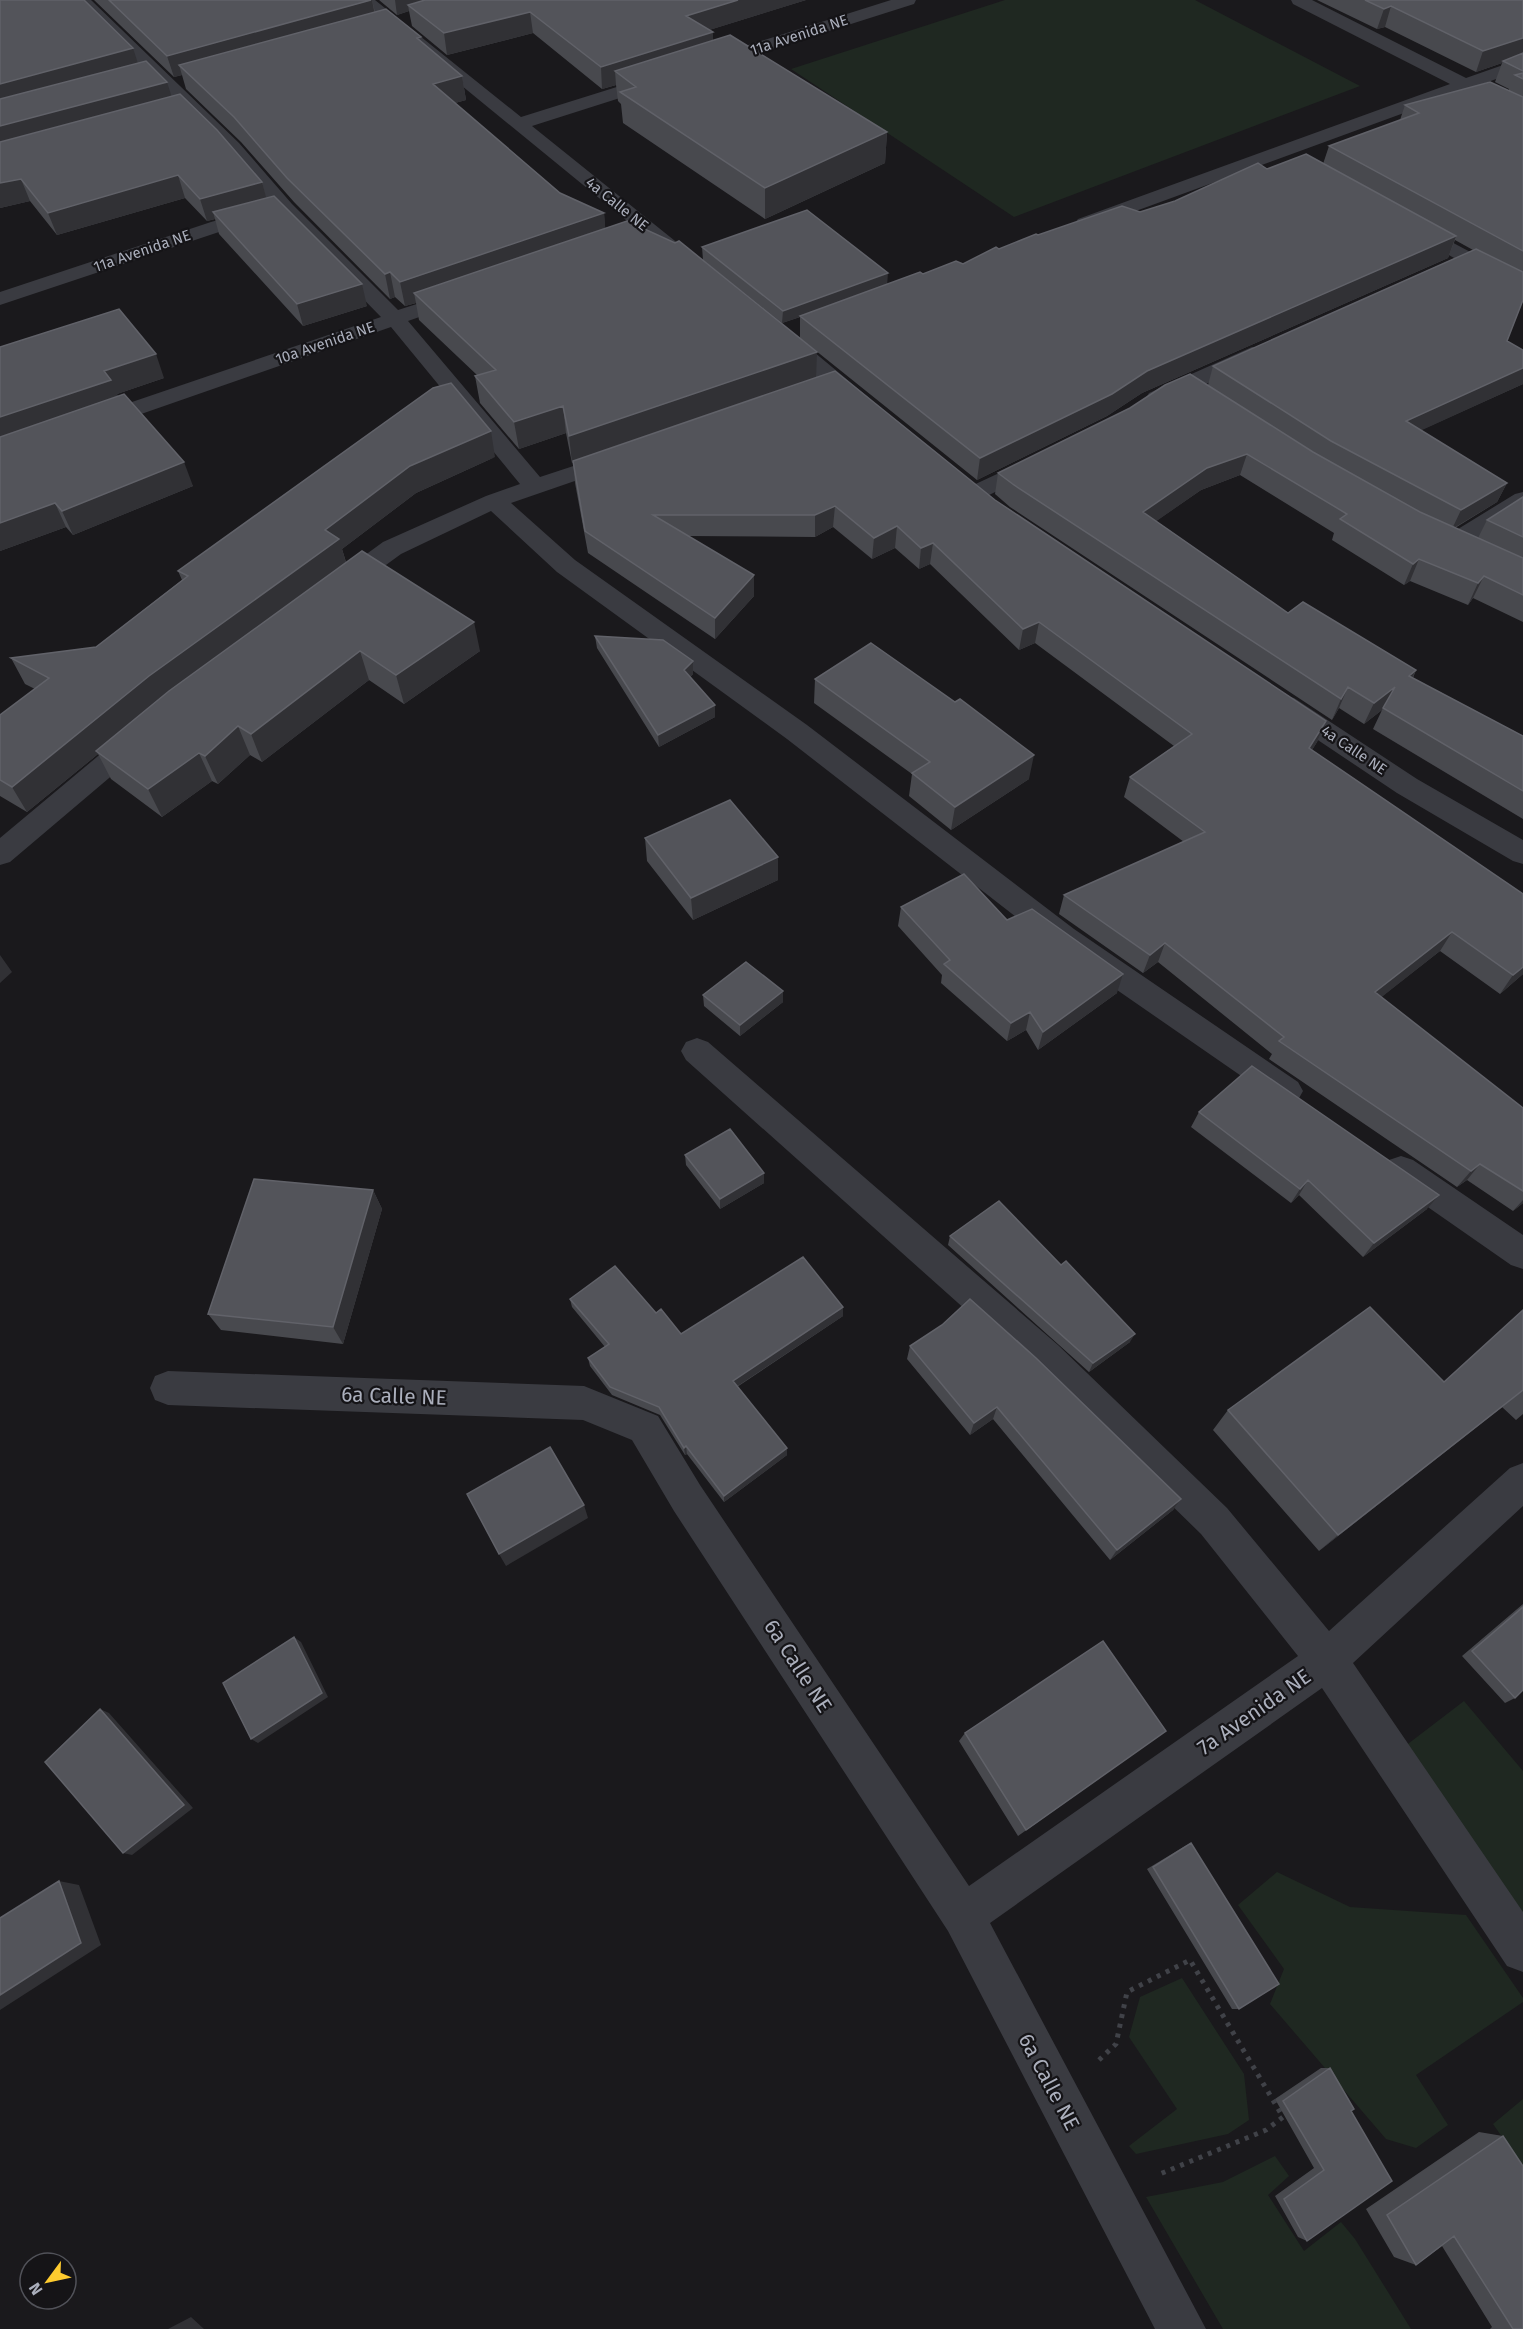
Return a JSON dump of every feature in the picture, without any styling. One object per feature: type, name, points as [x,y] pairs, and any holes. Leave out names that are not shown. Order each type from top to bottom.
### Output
[{"type":"street","points":[[81,0],[232,147],[285,208],[395,319],[535,487]]},
{"type":"street","name":"4a Calle NE","points":[[365,0],[406,21],[518,124],[704,274]]},
{"type":"street","name":"11a Avenida NE","points":[[696,67],[908,0]]},
{"type":"street","points":[[1299,0],[1523,114]]},
{"type":"street","points":[[373,31],[406,21]]},
{"type":"street","points":[[1066,230],[1523,63]]},
{"type":"street","points":[[518,124],[674,74]]},
{"type":"street","points":[[135,80],[194,80]]},
{"type":"street","points":[[168,113],[190,107]]},
{"type":"street","points":[[1276,153],[1296,164]]},
{"type":"street","name":"11a Avenida NE","points":[[0,299],[218,226],[285,208]]},
{"type":"street","points":[[1398,219],[1523,288]]},
{"type":"street","points":[[628,238],[650,231]]},
{"type":"street","points":[[1448,267],[1469,258]]},
{"type":"street","name":"10a Avenida NE","points":[[78,428],[473,292]]},
{"type":"street","points":[[801,327],[772,329],[824,386],[882,419]]},
{"type":"street","points":[[1143,406],[1276,343]]},
{"type":"street","points":[[1186,384],[1206,397]]},
{"type":"street","points":[[325,598],[392,548],[494,501],[635,452]]},
{"type":"street","points":[[956,478],[984,500],[1054,455]]},
{"type":"street","points":[[1455,543],[1523,498]]},
{"type":"street","points":[[494,501],[566,566],[797,732],[1063,938],[1308,1106]]},
{"type":"street","name":"4a Calle NE","points":[[1268,693],[1407,786],[1523,853]]},
{"type":"street","points":[[0,854],[153,726]]},
{"type":"street","points":[[697,1051],[1062,1374],[1214,1521],[1327,1660],[1523,1950]]},
{"type":"street","points":[[1376,1153],[1523,1254]]},
{"type":"street","name":"6a Calle NE","points":[[168,1388],[584,1403],[645,1428],[687,1498],[963,1916],[1181,2329]]},
{"type":"street","name":"7a Avenida NE","points":[[963,1916],[1327,1660],[1523,1481]]},
{"type":"path","points":[[1056,2095],[1087,2072],[1116,2044],[1127,1992],[1190,1960],[1283,2117],[1266,2130],[1109,2195]]},
{"type":"shaded area","points":[[1005,0],[1195,0],[1360,86],[1014,217],[791,69]]},
{"type":"shaded area","points":[[1464,1701],[1523,1771],[1523,1922],[1400,1750]]},
{"type":"shaded area","points":[[1277,1872],[1350,1907],[1466,1915],[1523,1998],[1523,2002],[1416,2075],[1448,2125],[1416,2148],[1386,2139],[1270,2004],[1284,1969],[1238,1905]]},
{"type":"shaded area","points":[[1182,1978],[1244,2074],[1249,2120],[1228,2134],[1136,2154],[1129,2146],[1177,2109],[1129,2037],[1140,1997]]},
{"type":"shaded area","points":[[1523,2099],[1523,2167],[1493,2124]]},
{"type":"shaded area","points":[[1275,2156],[1289,2176],[1268,2195],[1304,2251],[1341,2222],[1355,2239],[1411,2329],[1223,2329],[1146,2197],[1223,2182]]},
{"type":"building","points":[[0,0],[84,0],[133,48],[0,84]]},
{"type":"building","points":[[109,0],[371,0],[167,56]]},
{"type":"building","points":[[425,0],[738,0],[686,16],[713,32],[601,67],[530,12],[444,33],[408,5]]},
{"type":"building","points":[[1365,0],[1523,0],[1523,38],[1483,51],[1391,6],[1384,9]]},
{"type":"building","points":[[386,9],[421,37],[417,38],[462,76],[433,84],[560,193],[604,213],[400,282],[390,272],[385,274],[287,178],[234,117],[179,65]]},
{"type":"building","points":[[730,35],[887,132],[765,188],[620,92],[636,87],[615,71]]},
{"type":"building","points":[[1523,53],[1523,71],[1503,61]]},
{"type":"building","points":[[146,61],[167,82],[0,126],[0,99]]},
{"type":"building","points":[[1523,73],[1523,79],[1515,75]]},
{"type":"building","points":[[1490,82],[1523,97],[1523,251],[1329,146],[1419,113],[1405,105]]},
{"type":"building","points":[[180,94],[217,130],[262,182],[200,199],[178,175],[48,213],[21,179],[0,183],[0,142]]},
{"type":"building","points":[[1306,154],[1456,236],[1147,371],[1112,394],[980,458],[800,316],[920,272],[923,274],[956,261],[963,264],[996,247],[999,249],[1036,234],[1122,206],[1140,212],[1175,201],[1258,163],[1267,169]]},
{"type":"building","points":[[274,196],[362,284],[297,304],[213,212]]},
{"type":"building","points":[[807,210],[888,273],[783,311],[702,247]]},
{"type":"building","points":[[627,221],[675,243],[679,241],[817,352],[569,436],[563,406],[514,422],[475,376],[496,370],[414,293]]},
{"type":"building","points":[[1476,249],[1523,272],[1523,300],[1507,341],[1523,350],[1523,368],[1406,421],[1507,483],[1461,510],[1331,441],[1213,366]]},
{"type":"building","points":[[119,309],[156,354],[104,371],[111,380],[0,417],[0,347]]},
{"type":"building","points":[[835,371],[995,500],[1326,721],[1309,748],[1523,894],[1523,967],[1513,975],[1452,932],[1375,992],[1523,1108],[1523,1191],[1480,1164],[1471,1171],[1279,1041],[1284,1037],[1165,943],[1150,955],[1064,895],[1205,832],[1130,777],[1192,734],[1039,622],[1023,629],[933,543],[921,548],[897,526],[874,538],[835,506],[815,515],[653,515],[754,575],[715,618],[585,531],[573,461]]},
{"type":"building","points":[[1190,374],[1313,452],[1420,512],[1523,558],[1523,595],[1484,576],[1478,583],[1419,559],[1413,564],[1340,519],[1347,514],[1247,454],[1207,468],[1143,512],[1288,613],[1303,602],[1416,670],[1409,676],[1523,736],[1523,791],[1383,708],[1395,687],[1374,703],[1348,687],[1341,699],[998,473],[1130,408],[1165,385]]},
{"type":"building","points":[[451,383],[491,431],[410,466],[325,530],[339,539],[149,676],[12,787],[0,780],[0,715],[49,678],[11,658],[96,647],[188,576],[178,571],[433,388]]},
{"type":"building","points":[[124,394],[184,462],[62,511],[55,503],[0,523],[0,437]]},
{"type":"building","points":[[1523,497],[1523,537],[1487,520]]},
{"type":"building","points":[[362,551],[474,622],[396,675],[360,651],[251,734],[238,726],[205,756],[199,753],[148,789],[96,751],[169,691]]},
{"type":"building","points":[[595,636],[663,640],[693,661],[684,670],[715,705],[658,735]]},
{"type":"building","points":[[871,643],[955,702],[960,699],[1034,755],[955,807],[912,773],[930,762],[815,679]]},
{"type":"building","points":[[730,800],[778,857],[691,898],[645,838]]},
{"type":"building","points":[[964,874],[1007,920],[1032,909],[1123,974],[1043,1032],[1030,1012],[1011,1023],[944,964],[950,960],[901,907]]},
{"type":"building","points":[[746,962],[783,991],[740,1025],[703,995]]},
{"type":"building","points":[[1252,1066],[1439,1195],[1374,1243],[1308,1180],[1300,1189],[1199,1112]]},
{"type":"building","points":[[730,1129],[764,1173],[720,1199],[685,1155]]},
{"type":"building","points":[[254,1179],[373,1190],[333,1327],[208,1314]]},
{"type":"building","points":[[999,1201],[1061,1265],[1066,1261],[1135,1334],[1093,1363],[950,1236]]},
{"type":"building","points":[[803,1257],[843,1307],[733,1381],[787,1448],[724,1496],[686,1446],[684,1448],[659,1407],[610,1387],[588,1358],[609,1344],[570,1299],[615,1266],[656,1313],[661,1309],[681,1334]]},
{"type":"building","points":[[970,1299],[1036,1358],[1181,1499],[1117,1550],[997,1407],[974,1423],[910,1346],[942,1325]]},
{"type":"building","points":[[1370,1307],[1444,1382],[1523,1310],[1523,1390],[1338,1535],[1228,1410]]},
{"type":"building","points":[[550,1447],[584,1505],[499,1554],[467,1494]]},
{"type":"building","points":[[1523,1607],[1523,1690],[1515,1698],[1472,1651]]},
{"type":"building","points":[[294,1637],[322,1693],[251,1739],[223,1683]]},
{"type":"building","points":[[1103,1641],[1166,1731],[1026,1830],[965,1733]]},
{"type":"building","points":[[100,1709],[184,1805],[123,1853],[45,1762]]},
{"type":"building","points":[[1191,1843],[1279,1984],[1239,2009],[1153,1867]]},
{"type":"building","points":[[59,1881],[81,1943],[0,1995],[0,1918]]},
{"type":"building","points":[[1330,2068],[1354,2109],[1351,2111],[1392,2181],[1307,2241],[1284,2199],[1324,2170],[1283,2101]]},
{"type":"building","points":[[1503,2136],[1523,2166],[1523,2329],[1513,2329],[1454,2236],[1416,2265],[1387,2215]]}]
